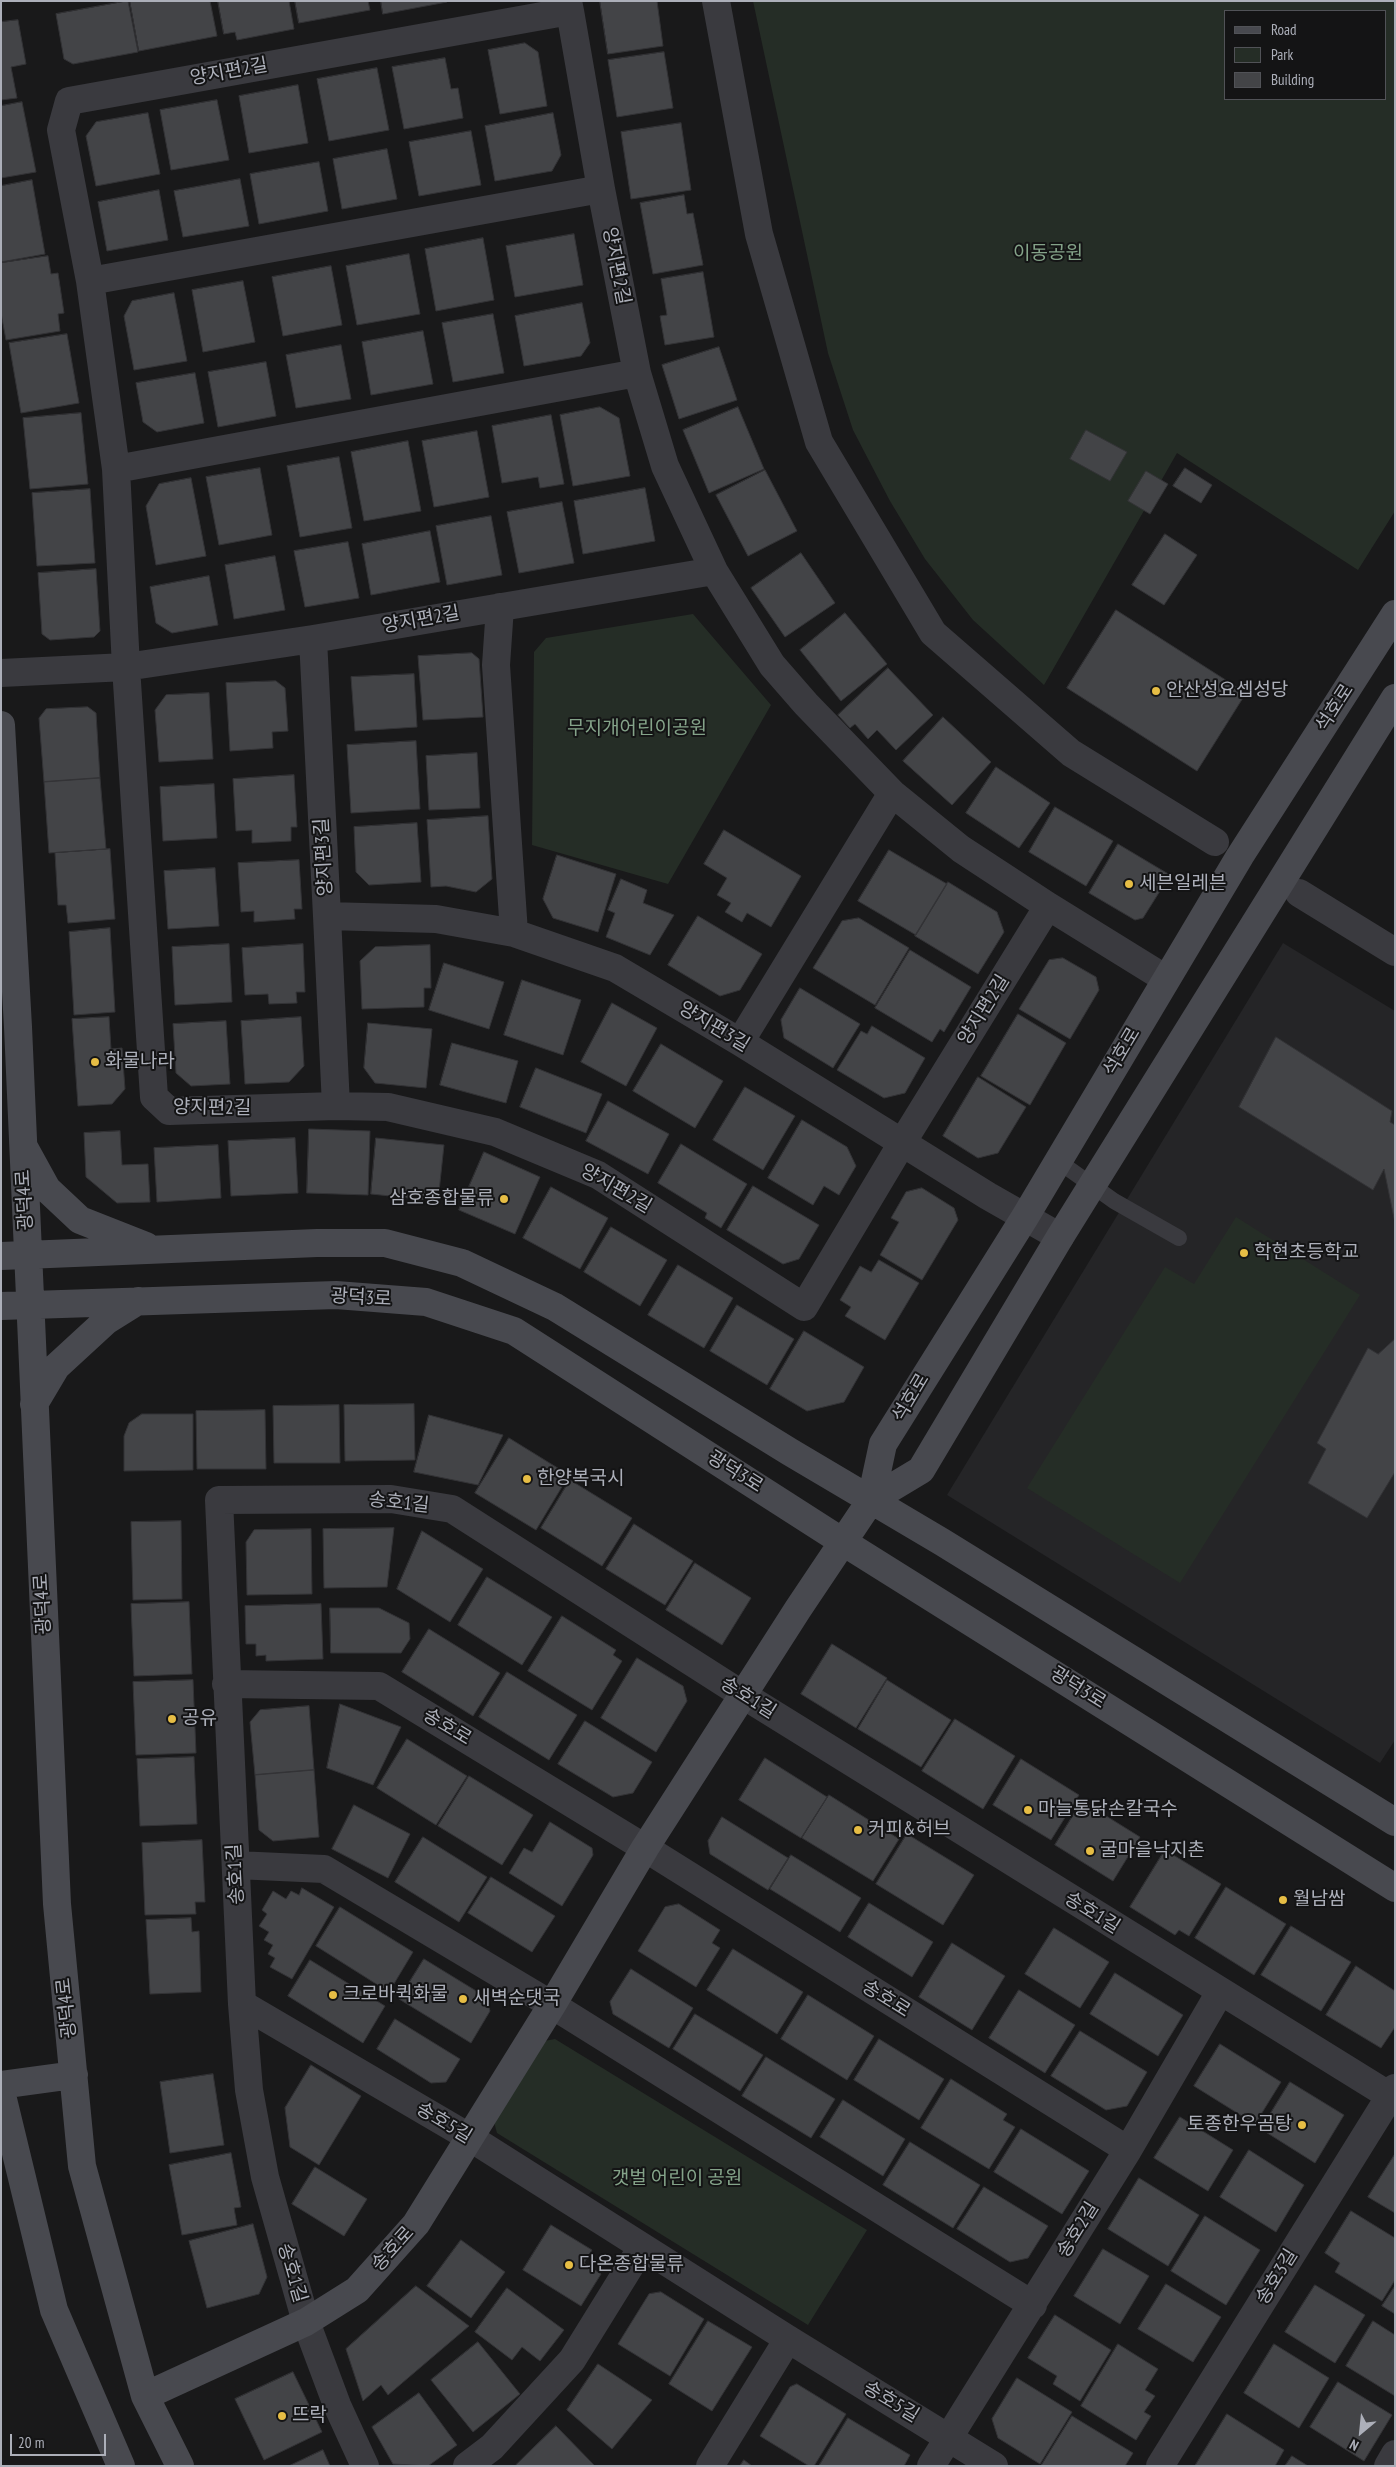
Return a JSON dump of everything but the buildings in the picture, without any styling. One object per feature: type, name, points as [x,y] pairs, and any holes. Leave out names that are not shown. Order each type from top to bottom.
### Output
[{"type":"main road","name":"석호로","points":[[843,1542],[871,1500],[883,1444],[1025,1216],[1240,856],[1395,614]]},
{"type":"main road","name":"석호로","points":[[871,1500],[921,1470],[1060,1237],[1395,698]]},
{"type":"main road","name":"광덕4로","points":[[1,725],[22,1146],[14,1256],[30,1305],[56,1904],[82,2166],[145,2396],[180,2466]]},
{"type":"main road","points":[[22,1146],[47,1189],[80,1220],[155,1250]]},
{"type":"main road","points":[[14,1256],[384,1243],[462,1263],[555,1307],[942,1542],[1395,1822]]},
{"type":"main road","name":"광덕3로","points":[[1,1306],[336,1295],[426,1302],[514,1331],[843,1542],[1395,1888]]},
{"type":"main road","points":[[34,1404],[56,1367],[106,1321],[138,1301]]},
{"type":"main road","name":"송호로","points":[[145,2396],[306,2322],[356,2290],[416,2224],[552,2005],[645,1848],[843,1542]]},
{"type":"main road","points":[[1,2084],[74,2075]]},
{"type":"main road","points":[[1,2091],[54,2310],[121,2466]]},
{"type":"street","points":[[716,1],[759,234],[819,442],[932,633],[1072,752],[1215,842]]},
{"type":"street","name":"양지편2길","points":[[569,6],[601,189],[638,373],[665,466],[714,570],[772,665],[806,704],[892,793],[961,849],[1048,906],[902,1143],[804,1307],[598,1175],[495,1132],[388,1108],[336,1106],[169,1111],[154,1097],[126,667],[116,470],[90,281],[61,130],[69,101],[569,6]]},
{"type":"street","points":[[90,281],[601,189]]},
{"type":"street","points":[[116,470],[638,373]]},
{"type":"street","name":"양지편2길","points":[[1,674],[126,667],[312,639],[714,570]]},
{"type":"street","points":[[500,607],[496,665],[514,933]]},
{"type":"street","name":"양지편3길","points":[[312,639],[327,916],[436,919],[514,933],[616,968],[1060,1237]]},
{"type":"street","points":[[740,1042],[892,793]]},
{"type":"street","points":[[1299,893],[1395,952]]},
{"type":"street","points":[[1048,906],[1166,979]]},
{"type":"street","points":[[327,916],[336,1106]]},
{"type":"street","name":"송호1길","points":[[365,2466],[337,2405],[306,2322],[265,2177],[249,2090],[242,2004],[219,1500],[391,1499],[452,1509],[743,1695],[1220,1992],[1393,2094]]},
{"type":"street","name":"송호로","points":[[226,1684],[379,1686],[645,1848],[1128,2150]]},
{"type":"street","points":[[236,1865],[324,1869],[552,2005],[1033,2305]]},
{"type":"street","name":"송호2길","points":[[931,2466],[1128,2150],[1220,1992]]},
{"type":"street","name":"송호5길","points":[[242,2004],[469,2138],[994,2466]]},
{"type":"street","name":"송호3길","points":[[1160,2466],[1393,2094]]},
{"type":"street","points":[[467,2466],[492,2447],[572,2360],[642,2247]]},
{"type":"street","points":[[710,2466],[788,2339]]},
{"type":"street","points":[[1388,2466],[1395,2454]]},
{"type":"lane","points":[[1058,1161],[1114,1201],[1179,1238]]},
{"type":"shaded area","name":"학현초등학교","points":[[1283,943],[1395,1011],[1395,1740],[1380,1763],[947,1495]]},
{"type":"green space","name":"이동공원","points":[[753,1],[1395,1],[1395,511],[1358,570],[1177,453],[1044,685],[973,620],[925,559],[890,501],[853,430],[828,353]]},
{"type":"green space","name":"무지개어린이공원","points":[[693,614],[771,705],[668,884],[532,845],[534,652],[546,638]]},
{"type":"green space","points":[[1236,1217],[1360,1295],[1180,1583],[1027,1488],[1165,1267],[1194,1284]]},
{"type":"green space","name":"갯벌 어린이 공원","points":[[555,2039],[867,2230],[808,2325],[497,2133],[493,2118],[539,2042]]},
{"type":"place","name":"안산성요셉성당","points":[[1156,691]]},
{"type":"place","name":"세븐일레븐","points":[[1129,884]]},
{"type":"place","name":"화물나라","points":[[95,1062]]},
{"type":"place","name":"삼호종합물류","points":[[504,1199]]},
{"type":"place","name":"학현초등학교","points":[[1244,1253]]},
{"type":"place","name":"한양복국시","points":[[527,1479]]},
{"type":"place","name":"공유","points":[[172,1719]]},
{"type":"place","name":"마늘통닭손칼국수","points":[[1028,1810]]},
{"type":"place","name":"커피&허브","points":[[858,1830]]},
{"type":"place","name":"굴마을낙지촌","points":[[1090,1851]]},
{"type":"place","name":"월남쌈","points":[[1283,1900]]},
{"type":"place","name":"크로바퀵화물","points":[[333,1995]]},
{"type":"place","name":"새벽순댓국","points":[[463,1999]]},
{"type":"place","name":"토종한우곰탕","points":[[1302,2125]]},
{"type":"place","name":"다온종합물류","points":[[569,2265]]},
{"type":"place","name":"뜨락","points":[[282,2416]]}]
